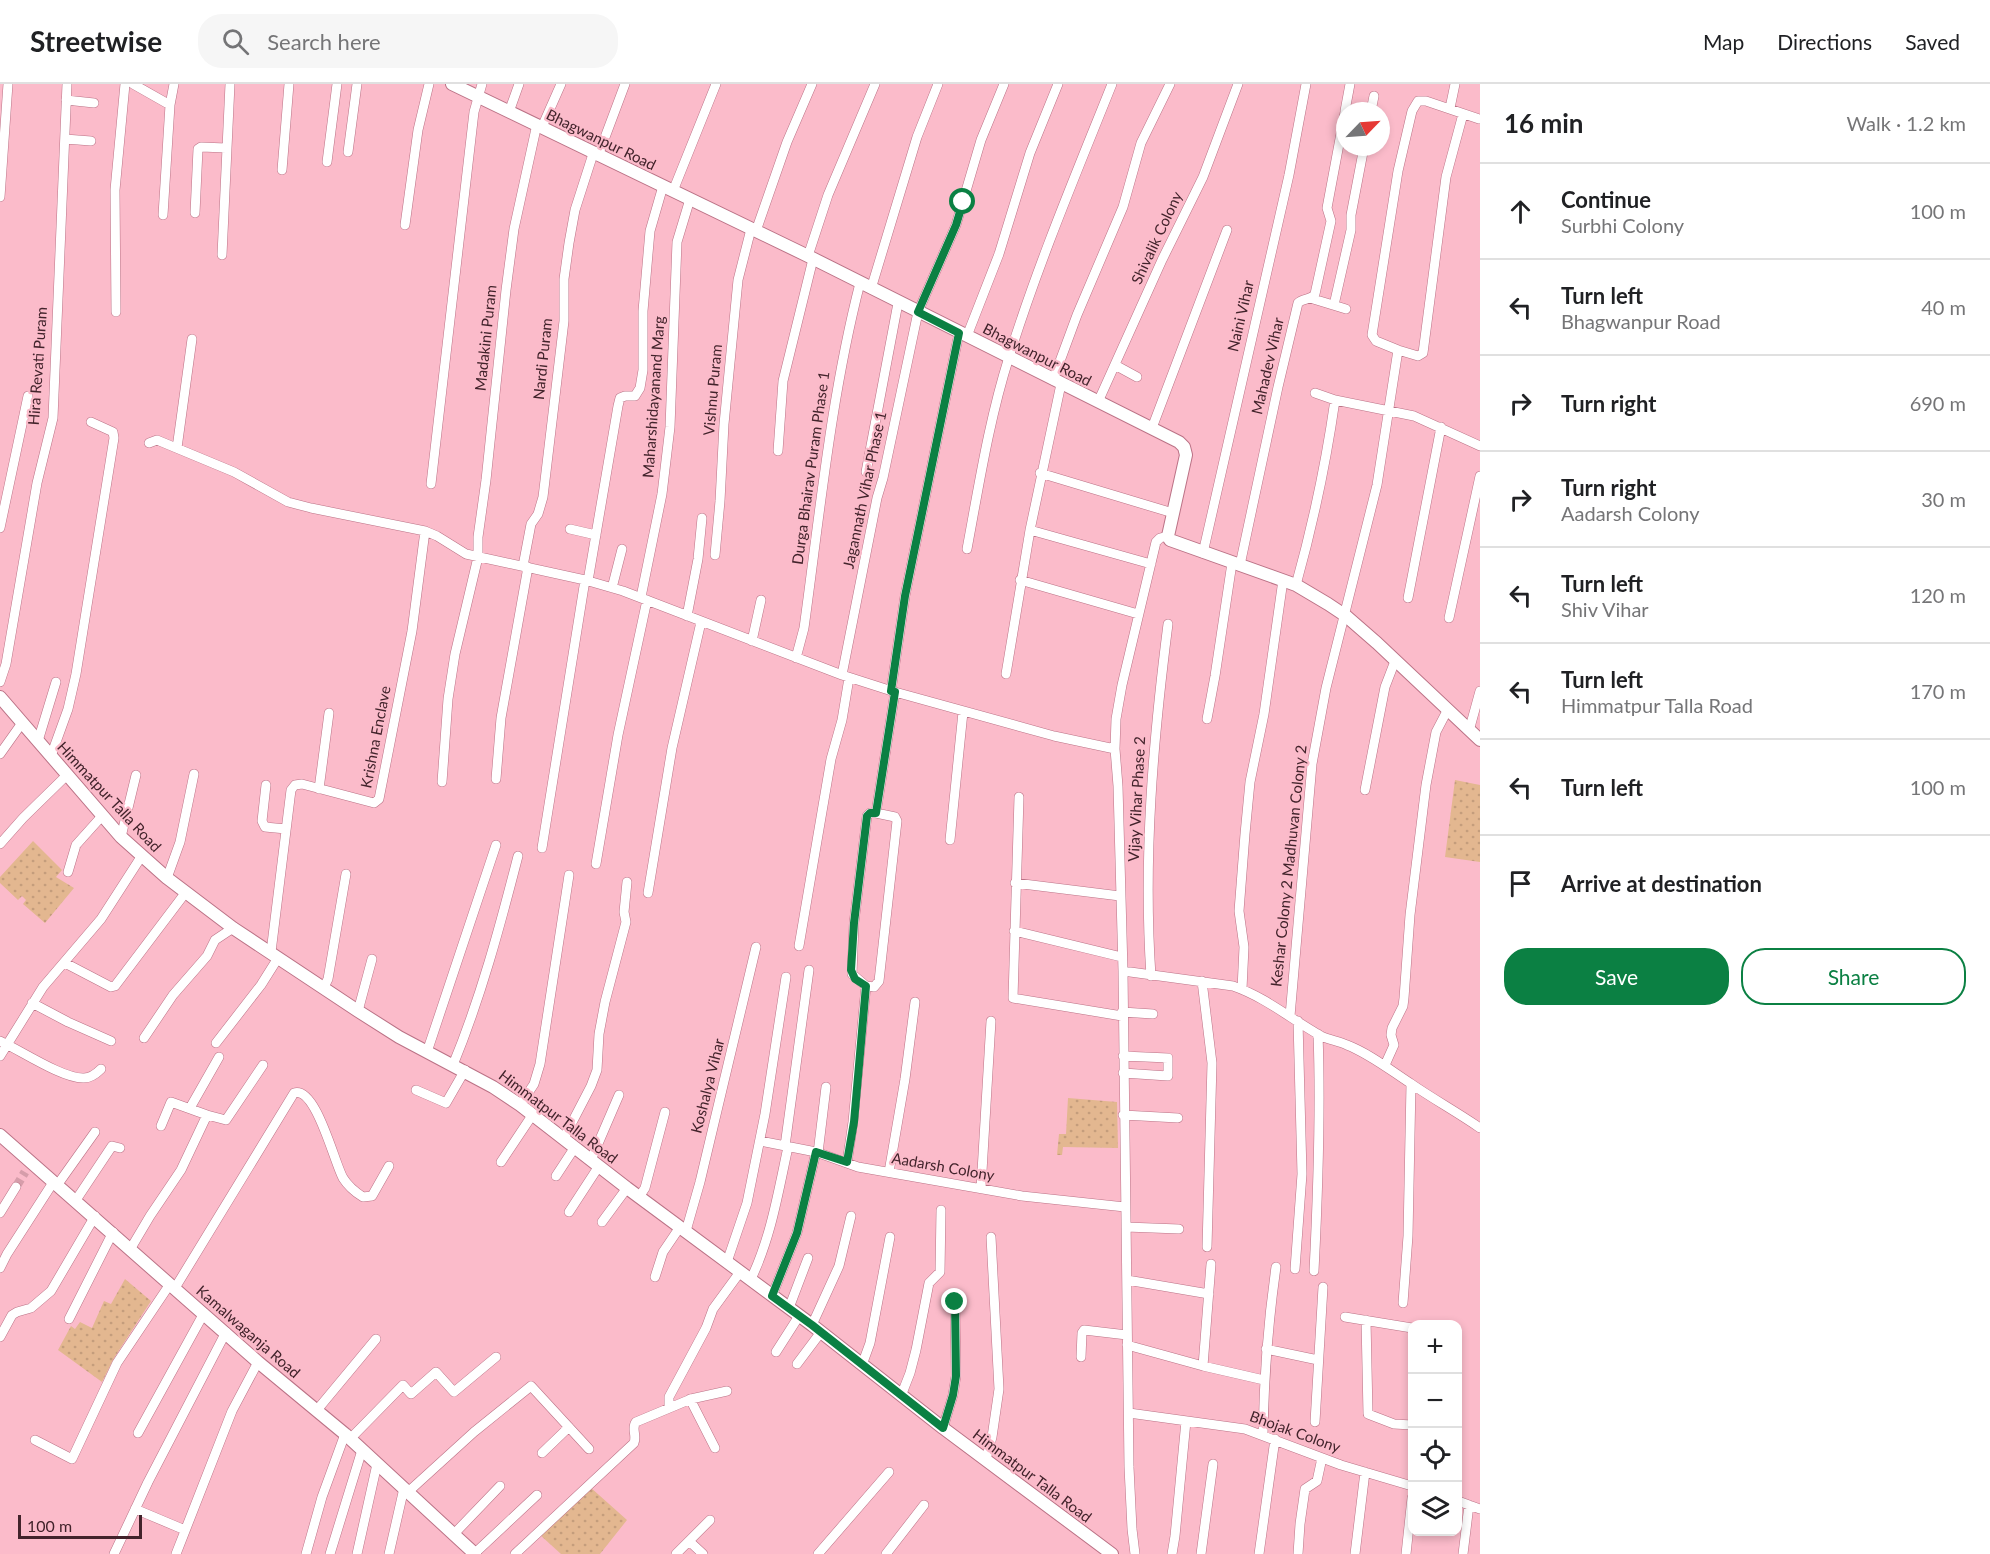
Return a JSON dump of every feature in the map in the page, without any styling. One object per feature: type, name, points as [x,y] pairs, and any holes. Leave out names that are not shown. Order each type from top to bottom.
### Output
[{"type":"street","points":[[0,197],[8,84]]},
{"type":"street","name":"Hira Revati Puram","points":[[0,682],[6,664],[37,483],[53,418],[67,84]]},
{"type":"street","points":[[116,312],[115,190],[125,84]]},
{"type":"street","points":[[133,84],[170,105]]},
{"type":"street","points":[[163,215],[170,105],[174,84]]},
{"type":"street","points":[[222,255],[230,84]]},
{"type":"street","points":[[282,170],[289,84]]},
{"type":"street","points":[[327,162],[337,84]]},
{"type":"street","points":[[348,152],[357,84]]},
{"type":"street","points":[[405,225],[418,130],[429,84]]},
{"type":"street","name":"Bhagwanpur Road","points":[[452,84],[811,258],[1179,442],[1186,455],[1168,536]]},
{"type":"street","points":[[431,484],[474,112],[482,84]]},
{"type":"street","points":[[509,112],[519,84]]},
{"type":"street","name":"Madakini Puram","points":[[442,782],[452,676],[478,557],[478,537],[506,290],[522,186],[539,125],[561,84]]},
{"type":"street","name":"Nardi Puram","points":[[496,779],[501,718],[531,524],[538,514],[543,496],[564,321],[564,279],[575,210],[625,84]]},
{"type":"street","points":[[542,848],[618,406],[620,398],[635,396],[640,388],[643,370],[643,311],[650,231],[716,84]]},
{"type":"street","name":"Vishnu Puram","points":[[714,555],[738,280],[787,142],[812,84]]},
{"type":"street","points":[[778,451],[783,381],[811,258],[828,195],[875,84]]},
{"type":"street","name":"Durga Bhairav Puram Phase 1","points":[[796,658],[804,628],[832,416],[845,340],[938,84]]},
{"type":"street","name":"Jagannath Vihar Phase 1","points":[[799,946],[822,806],[831,759],[842,720],[845,676],[877,498],[918,312],[956,225],[981,140],[1004,84]]},
{"type":"street","points":[[876,813],[905,596],[963,335],[999,254],[1030,153],[1058,84]]},
{"type":"street","points":[[967,549],[988,435],[1009,357],[1037,273],[1112,84]]},
{"type":"street","points":[[1006,674],[1020,580],[1057,382],[1077,315],[1123,207],[1141,143],[1170,84]]},
{"type":"street","name":"Shivalik Colony","points":[[1098,402],[1162,260],[1203,177],[1238,84]]},
{"type":"street","name":"Naini Vihar","points":[[1203,554],[1289,175],[1306,84]]},
{"type":"street","name":"Mahadev Vihar","points":[[1347,102],[1350,84]]},
{"type":"street","points":[[1450,108],[1455,84]]},
{"type":"street","points":[[1373,102],[1374,96]]},
{"type":"street","points":[[66,100],[94,103]]},
{"type":"street","points":[[1463,114],[1446,177],[1423,353],[1418,356],[1376,341],[1372,335],[1398,171],[1412,111],[1418,101],[1426,101],[1479,119]]},
{"type":"street","points":[[65,139],[91,141]]},
{"type":"street","points":[[195,213],[198,149],[201,147],[226,148]]},
{"type":"street","name":"Mahadev Vihar","points":[[1207,719],[1236,564],[1298,303],[1315,294],[1331,221],[1327,208],[1337,156]]},
{"type":"street","points":[[1334,305],[1351,230],[1351,214],[1362,156]]},
{"type":"street","name":"Maharshidayanand Marg","points":[[596,864],[662,494],[670,427],[677,242],[690,199]]},
{"type":"street","points":[[1152,428],[1227,230]]},
{"type":"street","points":[[1310,298],[1346,309]]},
{"type":"street","points":[[866,472],[898,303]]},
{"type":"street","points":[[177,448],[192,339]]},
{"type":"street","name":"Keshar Colony 2 Madhuvan Colony 2","points":[[1294,1269],[1302,1174],[1294,1019],[1312,765],[1326,688],[1346,616],[1377,485],[1398,350]]},
{"type":"street","points":[[1115,365],[1137,377]]},
{"type":"street","points":[[1315,393],[1335,400],[1414,416],[1480,446]]},
{"type":"street","points":[[0,528],[28,396]]},
{"type":"street","points":[[1296,585],[1326,464],[1335,400]]},
{"type":"street","points":[[51,756],[68,709],[76,674],[114,438],[113,432],[90,422]]},
{"type":"street","points":[[1408,598],[1441,427]]},
{"type":"street","points":[[149,443],[157,440],[234,472],[288,502],[425,531],[466,554],[587,580],[612,588],[893,692],[963,712],[1115,749]]},
{"type":"street","points":[[1040,473],[1173,513]]},
{"type":"street","points":[[1449,618],[1480,476]]},
{"type":"street","points":[[687,616],[698,559],[702,518]]},
{"type":"street","points":[[570,529],[596,535]]},
{"type":"street","points":[[1030,530],[1151,564]]},
{"type":"street","name":"Krishna Enclave","points":[[274,955],[291,790],[295,785],[302,784],[374,804],[379,799],[412,631],[425,531]]},
{"type":"street","points":[[1135,1554],[1132,1529],[1127,1340],[1123,972],[1115,749],[1118,707],[1138,614],[1158,540],[1168,536],[1170,540],[1203,554],[1296,585],[1346,616],[1480,740]]},
{"type":"street","points":[[612,588],[622,549]]},
{"type":"street","points":[[1020,580],[1138,614]]},
{"type":"street","points":[[1242,989],[1244,947],[1239,911],[1250,782],[1264,714],[1283,580]]},
{"type":"street","points":[[752,641],[761,600]]},
{"type":"street","points":[[648,893],[672,748],[702,622]]},
{"type":"street","name":"Vijay Vihar Phase 2","points":[[1152,976],[1148,924],[1150,815],[1155,737],[1168,624]]},
{"type":"street","points":[[1365,790],[1385,687],[1395,661]]},
{"type":"street","points":[[38,741],[56,682]]},
{"type":"street","points":[[1469,731],[1480,691]]},
{"type":"street","name":"Himmatpur Talla Road","points":[[0,697],[121,837],[167,878],[233,928],[358,1011],[399,1037],[459,1067],[533,1114],[627,1188],[751,1279],[943,1428],[1112,1554]]},
{"type":"street","points":[[1385,1065],[1394,1045],[1391,1035],[1392,1028],[1403,1006],[1410,915],[1426,785],[1436,732],[1447,711]]},
{"type":"street","points":[[950,840],[963,712]]},
{"type":"street","points":[[319,789],[329,713]]},
{"type":"street","points":[[0,754],[22,723]]},
{"type":"street","points":[[167,878],[180,842],[194,774]]},
{"type":"street","points":[[0,844],[67,775]]},
{"type":"street","points":[[121,837],[136,776]]},
{"type":"street","points":[[266,785],[262,821],[265,827],[286,829]]},
{"type":"street","points":[[1019,797],[1013,998],[1122,1014],[1153,1014]]},
{"type":"street","points":[[870,813],[876,813],[895,817],[897,821],[879,981],[874,987],[866,986],[855,979],[851,970],[854,923],[867,816],[870,813]]},
{"type":"street","points":[[68,872],[76,845],[102,816]]},
{"type":"street","points":[[428,1052],[496,845]]},
{"type":"street","points":[[416,1090],[446,1104],[459,1067],[518,856]]},
{"type":"street","points":[[0,1056],[3,1042],[105,913],[141,857]]},
{"type":"street","points":[[324,987],[346,874]]},
{"type":"street","points":[[520,1105],[534,1084],[540,1064],[569,875]]},
{"type":"street","points":[[564,1138],[597,1070],[599,1034],[605,1002],[626,922],[624,912],[627,882]]},
{"type":"street","points":[[1015,883],[1120,896]]},
{"type":"street","points":[[64,963],[111,987],[115,986],[186,892]]},
{"type":"street","points":[[144,1038],[173,995],[207,956],[216,940],[233,928]]},
{"type":"street","points":[[1014,931],[1122,957]]},
{"type":"street","name":"Koshalya Vihar","points":[[655,1277],[663,1252],[683,1229],[700,1182],[756,948]]},
{"type":"street","points":[[216,1043],[261,985],[274,955]]},
{"type":"street","points":[[358,1011],[372,959]]},
{"type":"street","points":[[751,1279],[763,1253],[771,1226],[786,1147],[808,970]]},
{"type":"street","points":[[1123,972],[1202,981],[1242,989],[1262,998],[1318,1034],[1347,1044],[1385,1065],[1480,1128]]},
{"type":"street","points":[[727,1262],[747,1203],[760,1141],[786,977]]},
{"type":"street","points":[[1202,981],[1212,1063],[1207,1247]]},
{"type":"street","points":[[847,1162],[854,1122],[866,986]]},
{"type":"street","points":[[889,1172],[915,1002]]},
{"type":"street","points":[[32,1003],[111,1041]]},
{"type":"street","points":[[981,1188],[991,1021]]},
{"type":"street","points":[[1314,1271],[1319,1157],[1318,1034]]},
{"type":"street","points":[[3,1042],[43,1064],[80,1078],[94,1075],[100,1069]]},
{"type":"street","points":[[190,1108],[219,1056]]},
{"type":"street","points":[[1123,1056],[1168,1058],[1168,1076],[1123,1073]]},
{"type":"street","points":[[161,1126],[171,1102],[207,1115],[227,1119],[263,1065]]},
{"type":"street","points":[[1403,1303],[1408,1226],[1411,1084]]},
{"type":"street","points":[[772,1296],[797,1233],[817,1152],[826,1087]]},
{"type":"street","points":[[35,1440],[72,1459],[117,1363],[172,1286],[294,1093],[299,1091],[306,1094],[324,1124],[344,1179],[354,1191],[363,1197],[372,1196],[389,1166]]},
{"type":"street","points":[[569,1212],[595,1163],[619,1095]]},
{"type":"street","points":[[639,1197],[645,1188],[665,1112]]},
{"type":"street","points":[[501,1162],[533,1114]]},
{"type":"street","points":[[131,1248],[181,1170],[207,1115]]},
{"type":"street","points":[[1124,1115],[1178,1118]]},
{"type":"street","points":[[0,1268],[7,1254],[56,1183],[95,1132]]},
{"type":"street","name":"Kamalwaganja Road","points":[[0,1135],[28,1167],[56,1183],[113,1232],[258,1362],[347,1436],[475,1554]]},
{"type":"street","name":"Aadarsh Colony","points":[[760,1141],[817,1152],[858,1167],[1073,1203],[1125,1207]]},
{"type":"street","points":[[76,1200],[112,1146],[120,1148]]},
{"type":"street","points":[[556,1176],[575,1147]]},
{"type":"street","points":[[0,1213],[16,1187]]},
{"type":"street","points":[[602,1222],[627,1188]]},
{"type":"street","points":[[901,1396],[916,1350],[929,1283],[940,1272],[941,1210]]},
{"type":"street","points":[[0,1337],[12,1315],[31,1308],[51,1291],[94,1216]]},
{"type":"street","points":[[797,1364],[817,1329],[852,1216]]},
{"type":"street","points":[[1126,1227],[1179,1229]]},
{"type":"street","points":[[69,1318],[113,1232]]},
{"type":"street","points":[[862,1365],[870,1343],[890,1237]]},
{"type":"street","points":[[986,1459],[992,1437],[999,1389],[991,1237]]},
{"type":"street","points":[[776,1352],[794,1312],[808,1258]]},
{"type":"street","points":[[1203,1366],[1211,1263]]},
{"type":"street","points":[[1263,1435],[1266,1349],[1276,1267]]},
{"type":"street","points":[[669,1403],[706,1328],[713,1308],[740,1272]]},
{"type":"street","points":[[1127,1280],[1209,1294]]},
{"type":"street","points":[[1315,1422],[1323,1287]]},
{"type":"street","points":[[943,1428],[956,1376],[955,1302]]},
{"type":"street","points":[[138,1433],[204,1313]]},
{"type":"street","points":[[1345,1317],[1408,1327]]},
{"type":"street","points":[[1366,1320],[1368,1414],[1394,1424],[1408,1425]]},
{"type":"street","points":[[1081,1357],[1084,1330],[1127,1340],[1203,1366],[1264,1380]]},
{"type":"street","points":[[114,1554],[226,1332]]},
{"type":"street","points":[[317,1410],[376,1339]]},
{"type":"street","points":[[1266,1349],[1318,1360]]},
{"type":"street","points":[[306,1554],[322,1497],[347,1436],[403,1385],[411,1394],[436,1372],[454,1392],[496,1357]]},
{"type":"street","points":[[176,1554],[232,1411],[258,1362]]},
{"type":"street","points":[[389,1554],[406,1490],[531,1386],[589,1449]]},
{"type":"street","points":[[515,1554],[634,1443],[633,1427],[636,1422],[669,1403],[727,1391]]},
{"type":"street","points":[[690,1400],[715,1449]]},
{"type":"street","name":"Bhojak Colony","points":[[1129,1413],[1245,1429],[1323,1458],[1408,1485]]},
{"type":"street","points":[[1172,1554],[1186,1421]]},
{"type":"street","points":[[542,1453],[569,1427]]},
{"type":"street","points":[[1259,1554],[1275,1439]]},
{"type":"street","points":[[330,1554],[362,1450]]},
{"type":"street","points":[[1298,1554],[1305,1489],[1317,1481],[1323,1458]]},
{"type":"street","points":[[357,1554],[377,1464]]},
{"type":"street","points":[[1201,1554],[1213,1464]]},
{"type":"street","points":[[818,1554],[889,1472]]},
{"type":"street","points":[[1355,1554],[1365,1472]]},
{"type":"street","points":[[453,1535],[500,1486]]},
{"type":"street","points":[[475,1554],[537,1495]]},
{"type":"street","points":[[1462,1502],[1480,1509]]},
{"type":"street","points":[[886,1554],[924,1505]]},
{"type":"street","points":[[1463,1554],[1469,1505]]},
{"type":"street","points":[[135,1509],[185,1530]]},
{"type":"street","points":[[676,1554],[710,1520]]},
{"type":"street","points":[[1406,1554],[1408,1536]]},
{"type":"street","points":[[689,1541],[703,1554]]},
{"type":"shaded area","points":[[1455,780],[1480,785],[1480,862],[1445,857]]},
{"type":"shaded area","points":[[33,841],[62,870],[56,877],[74,888],[45,923],[23,904],[26,900],[22,896],[18,900],[0,883],[0,877]]},
{"type":"shaded area","points":[[1068,1098],[1117,1102],[1118,1148],[1063,1147],[1062,1155],[1057,1155],[1059,1134],[1066,1134]]},
{"type":"shaded area","points":[[125,1279],[151,1301],[114,1358],[102,1382],[58,1350],[71,1326],[75,1329],[80,1322],[92,1328],[104,1301],[111,1304]]},
{"type":"shaded area","points":[[590,1487],[627,1520],[600,1554],[561,1554],[539,1534]]},
{"type":"tunnel","points":[[16,1187],[25,1172]]},
{"type":"route","points":[[955,1302],[956,1376],[943,1428],[772,1296],[797,1233],[816,1152],[847,1162],[854,1122],[866,986],[855,979],[851,970],[854,923],[867,816],[870,813],[876,813],[895,692],[891,691],[905,596],[959,333],[918,312],[956,225],[963,202]]}]
